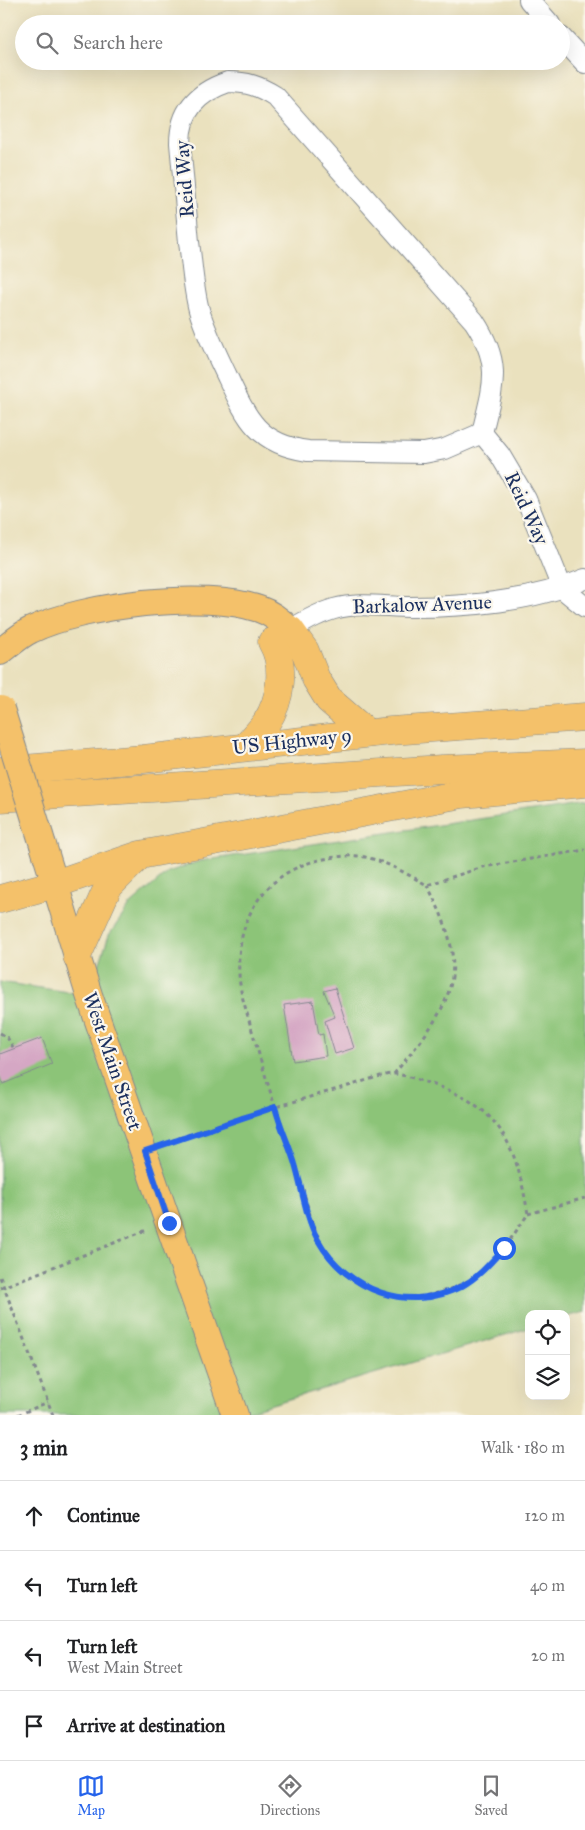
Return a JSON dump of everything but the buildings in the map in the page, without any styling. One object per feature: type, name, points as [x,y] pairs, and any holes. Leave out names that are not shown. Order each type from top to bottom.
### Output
[{"type":"highway","points":[[246,747],[266,722],[276,700],[281,674],[279,654],[281,636],[305,651],[316,679],[330,700],[367,733]]},
{"type":"highway","name":"US Highway 9","points":[[0,771],[143,759],[367,733],[585,717]]},
{"type":"highway","name":"US Highway 9","points":[[0,798],[442,769],[585,763]]},
{"type":"highway","points":[[0,899],[55,884],[140,855],[462,794],[585,783]]},
{"type":"highway","points":[[77,956],[108,887],[140,855]]},
{"type":"main road","points":[[0,652],[30,630],[79,615],[137,605],[169,602],[233,602],[260,609],[278,619],[281,636]]},
{"type":"main road","name":"West Main Street","points":[[1,707],[77,956],[235,1415]]},
{"type":"street","points":[[529,0],[542,15]]},
{"type":"street","points":[[570,46],[585,63]]},
{"type":"street","name":"Reid Way","points":[[482,433],[445,448],[424,453],[404,454],[290,448],[271,440],[256,429],[245,416],[208,336],[193,283],[180,132],[185,114],[201,94],[228,82],[246,82],[260,86],[275,96],[474,321],[490,349],[494,380],[482,433],[504,462],[526,499],[562,588]]},
{"type":"street","name":"Barkalow Avenue","points":[[281,636],[333,609],[355,605],[453,606],[509,599],[562,588],[585,579]]},
{"type":"street","points":[[562,588],[585,606]]},
{"type":"path","points":[[427,885],[483,867],[585,850]]},
{"type":"path","points":[[394,1074],[439,1017],[452,979],[453,956],[442,912],[427,885],[394,867],[365,857],[332,857],[307,863],[289,871],[273,883],[256,901],[246,918],[241,936],[238,979],[275,1107],[294,1160],[311,1223],[318,1239],[340,1270],[372,1290],[393,1296],[412,1298],[444,1293],[462,1286],[482,1272],[504,1248],[528,1214],[585,1198]]},
{"type":"path","points":[[0,1033],[7,1037],[14,1049]]},
{"type":"path","points":[[145,1151],[275,1107],[394,1074],[449,1090],[468,1099],[489,1116],[503,1132],[513,1151],[521,1172],[528,1214]]},
{"type":"path","points":[[2,1287],[169,1223]]},
{"type":"path","points":[[0,1277],[2,1287],[53,1415]]},
{"type":"path","points":[[18,1415],[48,1402]]},
{"type":"green space","points":[[585,803],[585,1312],[570,1316],[570,1310],[525,1310],[525,1329],[235,1415],[0,1415],[0,982],[89,995],[109,935],[130,905],[168,872],[200,861]]},
{"type":"route","points":[[169,1223],[145,1151],[194,1132],[275,1107],[281,1130],[294,1160],[311,1223],[318,1239],[331,1260],[340,1270],[356,1282],[372,1290],[393,1296],[412,1298],[444,1293],[462,1286],[482,1272],[504,1248]]}]
